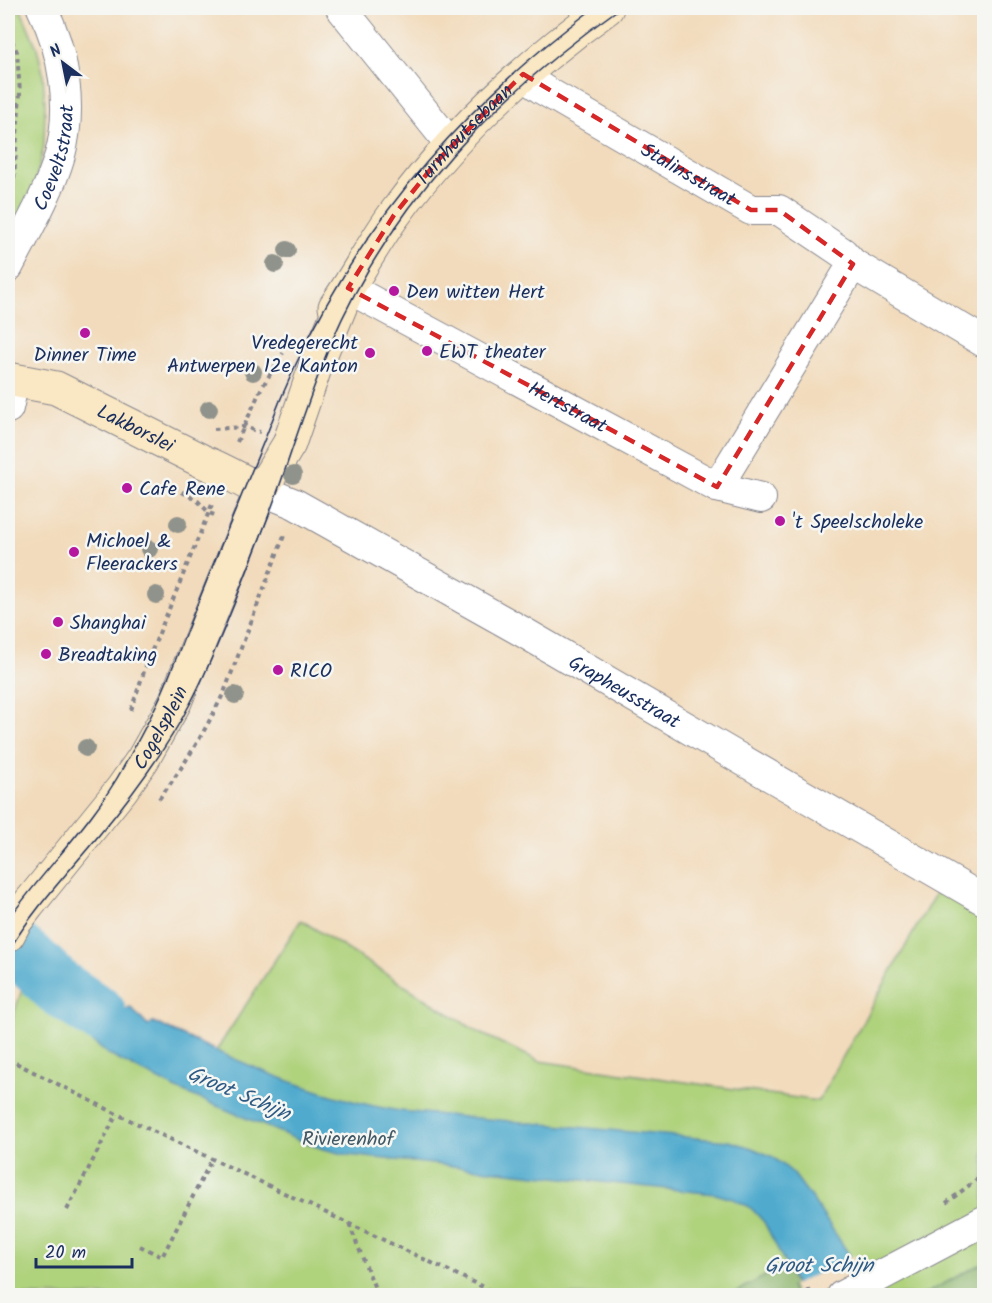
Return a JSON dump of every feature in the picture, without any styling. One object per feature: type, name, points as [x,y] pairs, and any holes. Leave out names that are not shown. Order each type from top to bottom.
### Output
[{"type":"main road","name":"Turnhoutsebaan","points":[[348,288],[394,215],[463,131],[523,74],[607,8]]},
{"type":"main road","name":"Cogelsplein","points":[[11,928],[122,789],[143,759],[175,702],[261,490],[269,436],[315,336],[348,288]]},
{"type":"main road","name":"Lakborslei","points":[[10,389],[56,388],[261,490]]},
{"type":"street","name":"Coeveltstraat","points":[[8,267],[50,180],[60,154],[66,122],[62,64],[54,36],[42,8]]},
{"type":"street","points":[[341,8],[451,145]]},
{"type":"street","name":"Stalinsstraat","points":[[523,74],[542,89],[751,210],[779,210],[843,253],[853,264],[984,342]]},
{"type":"street","points":[[717,488],[853,264]]},
{"type":"street","name":"Hertstraat","points":[[348,288],[717,488],[761,498]]},
{"type":"street","name":"Grapheusstraat","points":[[261,490],[295,504],[495,615],[984,900]]},
{"type":"street","points":[[842,1296],[984,1221]]},
{"type":"path","points":[[8,32],[17,52],[20,93],[14,179],[8,190]]},
{"type":"path","points":[[130,713],[148,660],[209,513]]},
{"type":"path","points":[[8,979],[10,973]]},
{"type":"path","points":[[8,1059],[117,1114],[502,1296]]},
{"type":"path","points":[[67,1210],[117,1114]]},
{"type":"path","points":[[140,1246],[162,1257],[212,1159]]},
{"type":"path","points":[[349,1223],[378,1296]]},
{"type":"highlighted area","points":[[523,74],[751,210],[779,210],[853,264],[717,487],[348,288],[394,215],[438,160]]},
{"type":"green space","points":[[8,8],[20,8],[37,48],[43,73],[45,106],[44,146],[35,184],[8,235]]},
{"type":"green space","name":"Rivierenhof","points":[[939,887],[984,914],[984,1295],[8,1296],[8,1032],[25,980],[49,948],[115,1005],[125,1010],[130,1007],[148,1026],[153,1022],[216,1051],[301,920],[478,1032],[539,1061],[818,1101]]},
{"type":"green space","points":[[984,1262],[984,1295],[923,1295]]},
{"type":"green space","points":[[785,1265],[795,1285],[791,1287],[795,1295],[729,1296]]},
{"type":"water","name":"Groot Schijn","points":[[49,948],[107,1000],[109,999],[115,1006],[117,1004],[125,1010],[130,1007],[148,1026],[153,1022],[243,1063],[336,1096],[400,1111],[729,1141],[752,1148],[773,1157],[793,1173],[876,1295],[801,1295],[764,1222],[750,1207],[733,1199],[715,1194],[348,1155],[296,1139],[179,1090],[109,1055],[72,1025],[25,980]]},
{"type":"pier","points":[[854,1255],[879,1296],[797,1296],[792,1286]]},
{"type":"waterway","name":"Groot Schijn","points":[[8,943],[58,987],[98,1014]]},
{"type":"tram line","points":[[8,920],[98,807],[143,732],[169,677],[292,373],[323,311],[353,261],[386,213],[422,167],[462,124],[547,44],[594,8]]},
{"type":"tram line","points":[[8,952],[40,906],[137,787],[171,737],[191,702],[214,653],[254,554],[331,343],[356,292],[385,243],[452,155],[491,115],[532,77],[620,8]]},
{"type":"place","name":"Den witten Hert","points":[[394,291]]},
{"type":"place","name":"Dinner Time","points":[[85,333]]},
{"type":"place","name":"EWT theater","points":[[427,351]]},
{"type":"place","name":"Vredegerecht Antwerpen 12e Kanton","points":[[370,353]]},
{"type":"place","name":"Cafe Rene","points":[[127,488]]},
{"type":"place","name":"'t Speelscholeke","points":[[780,521]]},
{"type":"place","name":"Michoel & Fleerackers","points":[[74,552]]},
{"type":"place","name":"Shanghai","points":[[58,622]]},
{"type":"place","name":"Breadtaking","points":[[46,654]]},
{"type":"place","name":"RICO","points":[[278,670]]}]
